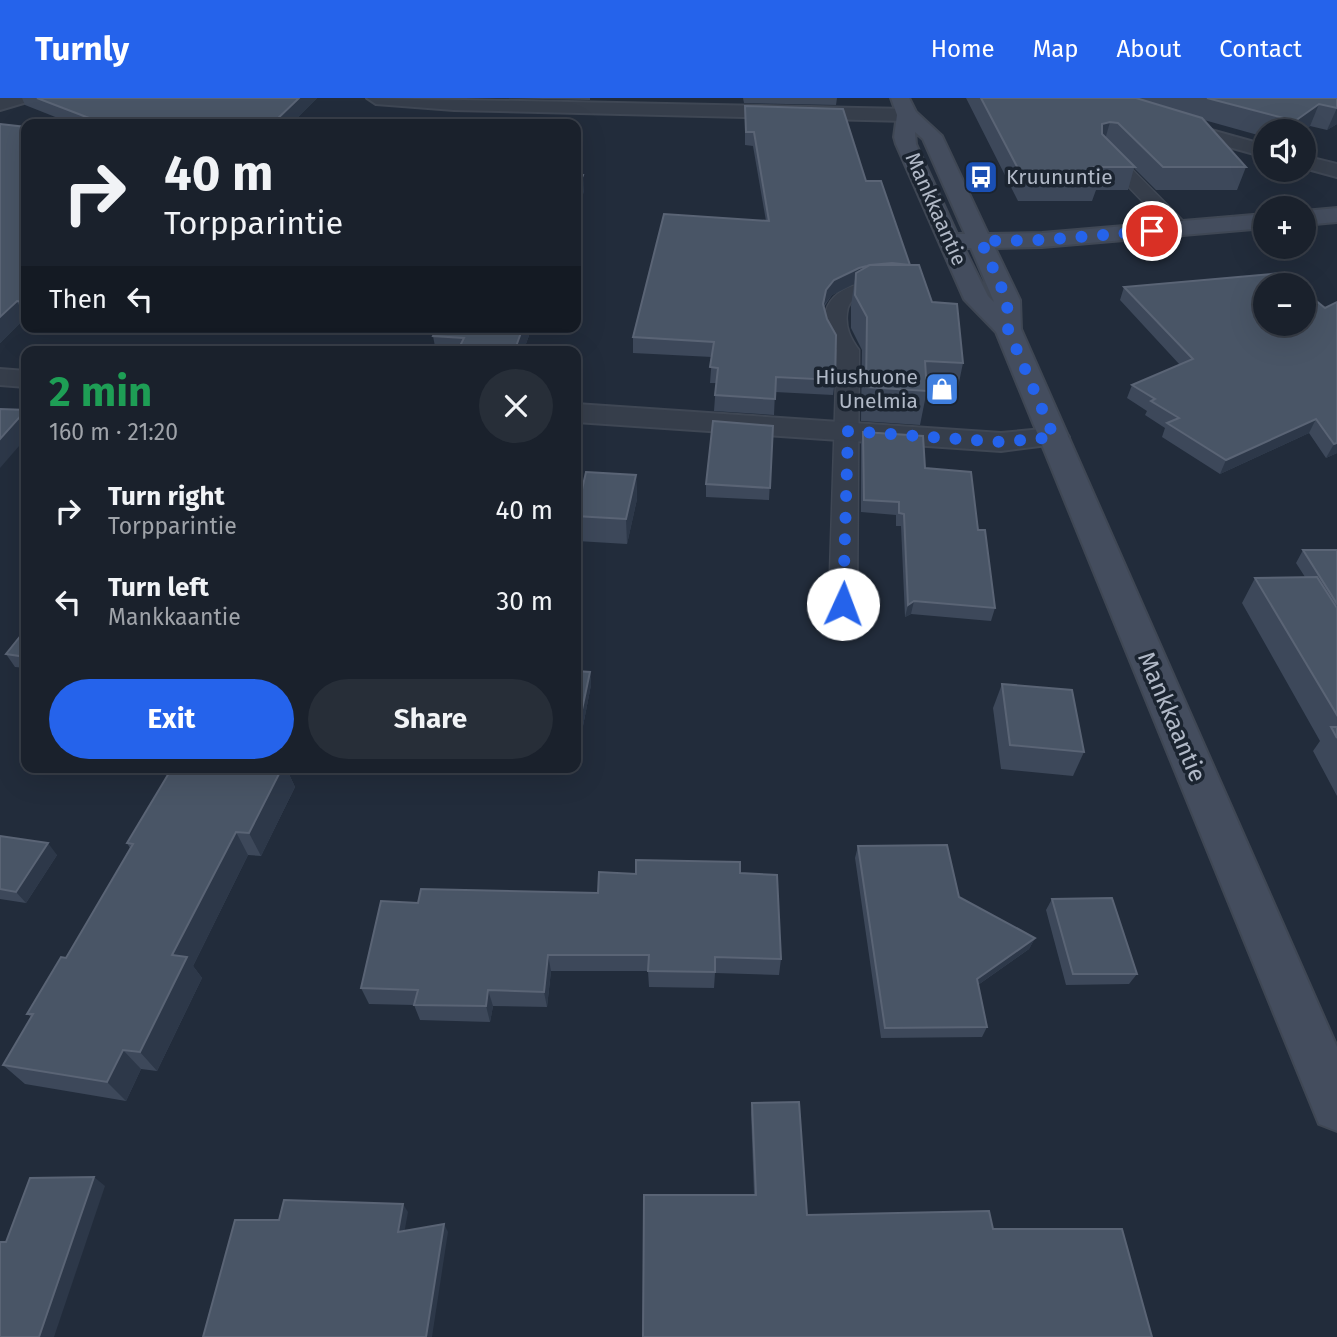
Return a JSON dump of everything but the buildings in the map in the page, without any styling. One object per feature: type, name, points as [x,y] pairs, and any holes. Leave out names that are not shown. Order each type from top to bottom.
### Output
[{"type":"main road","name":"Mankkaantie","points":[[903,107],[932,136],[1007,300],[1008,329],[1337,1105]]},
{"type":"main road","name":"Mankkaantie","points":[[903,107],[906,144],[949,241],[977,299],[1008,329]]},
{"type":"main road","points":[[1316,217],[1337,215]]},
{"type":"main road","points":[[949,241],[1042,240],[1253,222]]},
{"type":"street","points":[[0,104],[20,98]]},
{"type":"street","points":[[376,98],[454,104],[903,107]]},
{"type":"street","points":[[1091,98],[1168,124],[1253,148]]},
{"type":"street","points":[[1316,165],[1337,171]]},
{"type":"street","points":[[581,413],[1001,442],[1054,437]]},
{"type":"lane","points":[[1104,151],[1180,229]]},
{"type":"lane","points":[[843,604],[848,350],[836,330],[837,303],[844,293],[863,288],[913,288]]},
{"type":"place","name":"Kruununtie","points":[[981,177]]},
{"type":"place","name":"Hiushuone Unelmia","points":[[942,389]]},
{"type":"route","points":[[843,604],[848,431],[1001,442],[1054,437],[1008,329],[1007,300],[981,241],[1042,240],[1152,231]]}]
